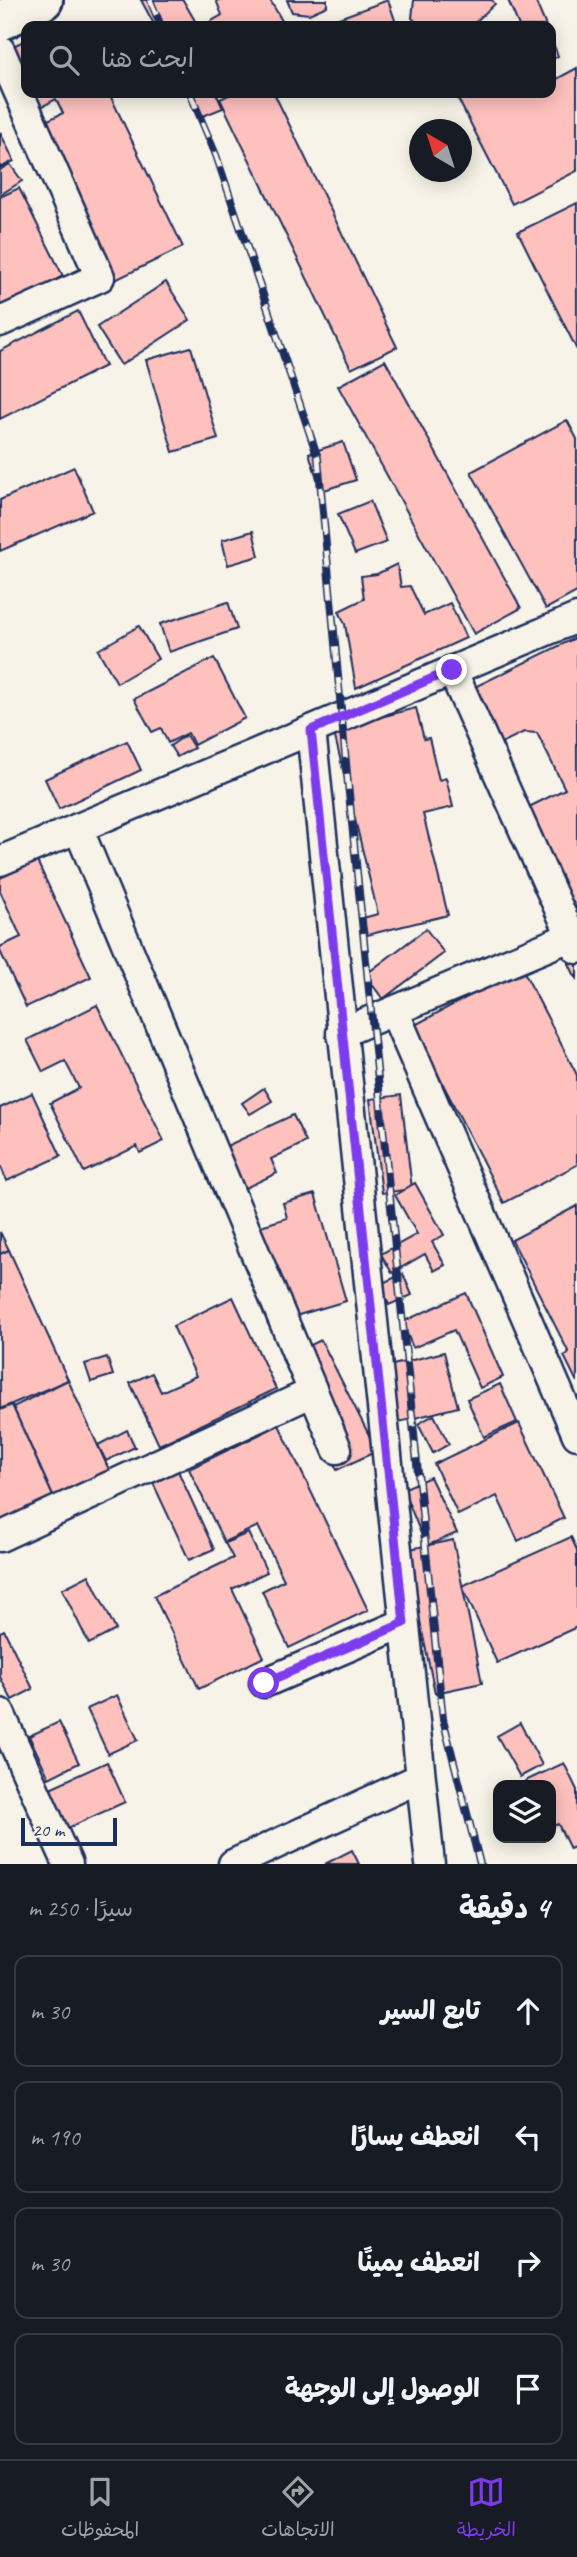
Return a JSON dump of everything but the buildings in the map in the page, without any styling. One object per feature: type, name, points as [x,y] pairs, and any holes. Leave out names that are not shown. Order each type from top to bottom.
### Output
[{"type":"main road","points":[[0,20],[43,0]]},
{"type":"street","points":[[0,50],[21,98]]},
{"type":"street","points":[[0,322],[100,277],[21,98]]},
{"type":"street","points":[[0,861],[577,618]]},
{"type":"street","points":[[341,1033],[575,940],[452,670]]},
{"type":"street","points":[[311,730],[430,1864]]},
{"type":"street","points":[[78,828],[337,1449]]},
{"type":"street","points":[[394,1011],[577,1435]]},
{"type":"street","points":[[0,1537],[313,1392]]},
{"type":"street","points":[[264,1683],[404,1623]]},
{"type":"street","points":[[0,1713],[68,1864]]},
{"type":"street","points":[[233,1864],[420,1778]]},
{"type":"railway","points":[[150,0],[159,21]]},
{"type":"railway","points":[[192,98],[216,155],[318,458],[347,774],[443,1719],[480,1864]]},
{"type":"route","points":[[264,1683],[404,1623],[311,730],[452,670]]}]
